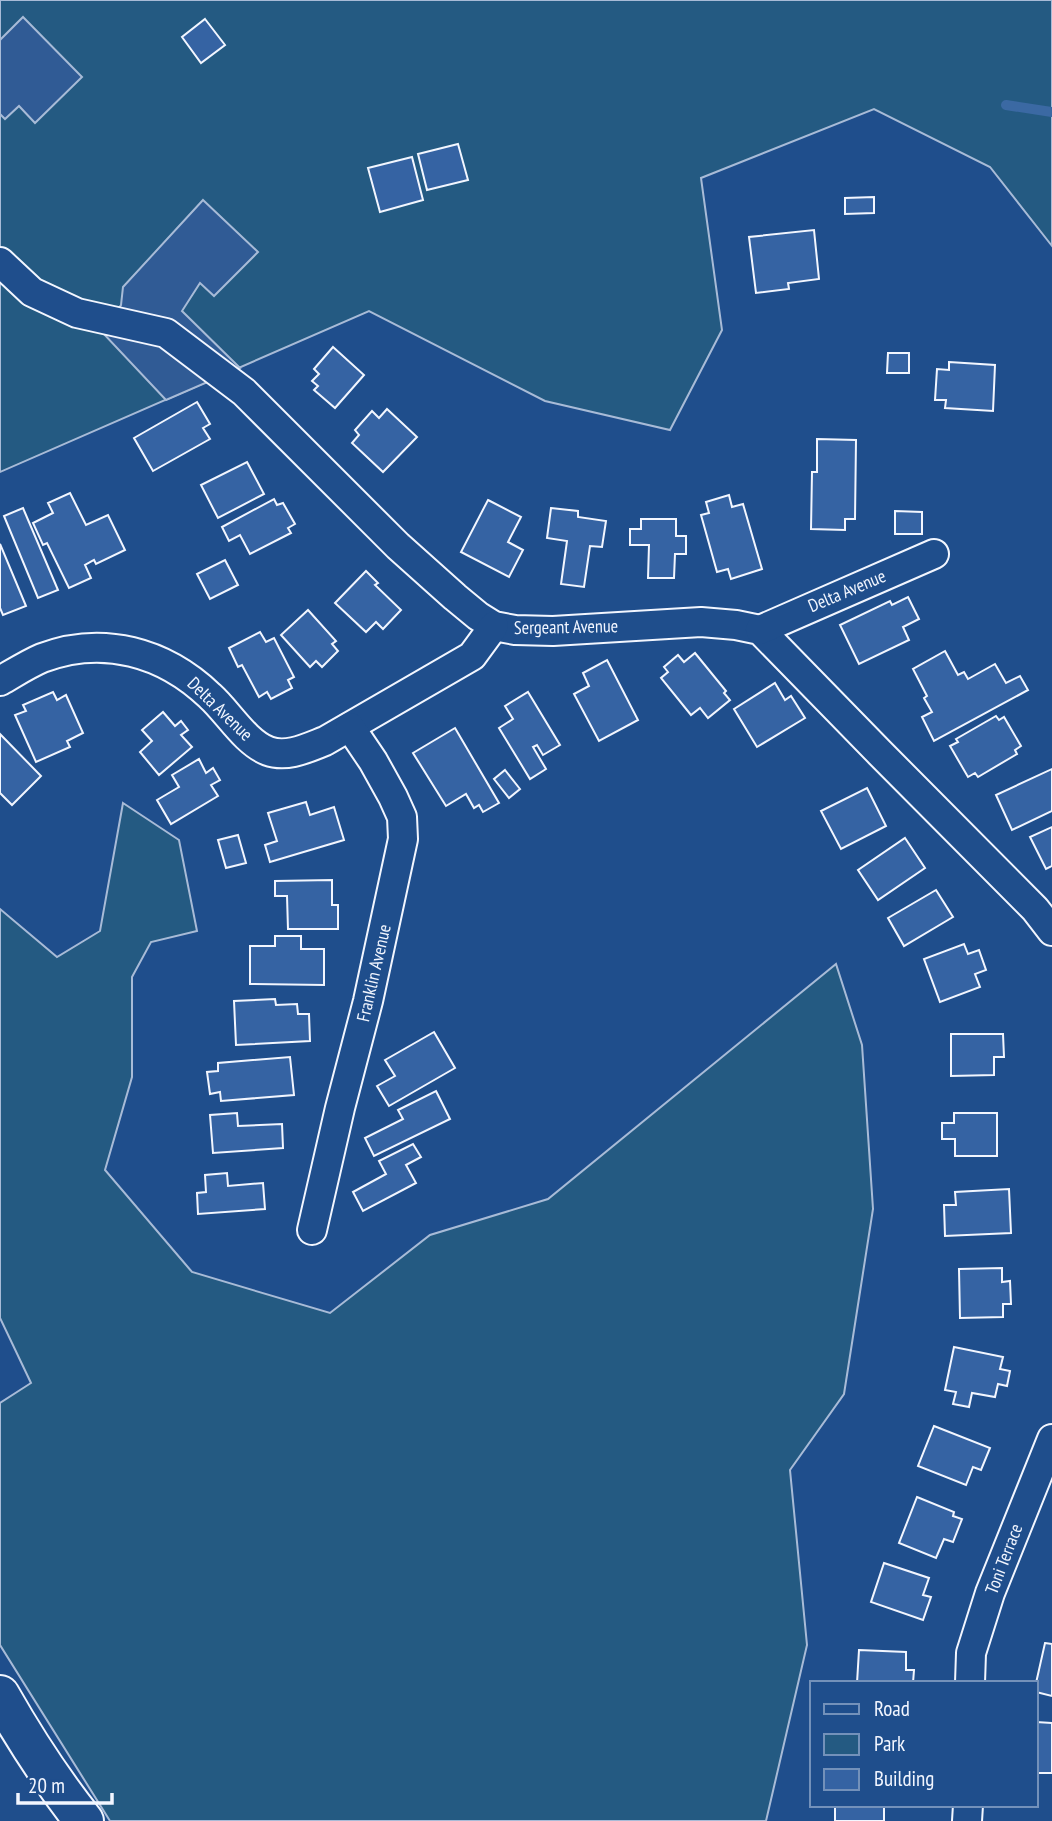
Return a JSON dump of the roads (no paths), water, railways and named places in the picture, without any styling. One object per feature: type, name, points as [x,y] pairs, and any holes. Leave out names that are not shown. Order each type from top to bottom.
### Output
[{"type":"street","name":"Sergeant Avenue","points":[[0,262],[32,292],[77,313],[166,333],[244,392],[398,546],[454,597],[494,626],[515,630],[553,631],[701,622],[761,630]]},
{"type":"street","name":"Delta Avenue","points":[[761,630],[934,554]]},
{"type":"street","name":"Delta Avenue","points":[[0,681],[41,659],[64,652],[110,648],[142,654],[169,665],[204,690],[249,739],[267,751],[303,751],[350,727],[472,656],[494,626]]},
{"type":"street","points":[[761,630],[1035,909],[1052,931]]},
{"type":"street","name":"Franklin Avenue","points":[[312,1230],[368,1001],[403,839],[402,817],[393,797],[350,727]]},
{"type":"street","name":"Toni Terrace","points":[[970,1681],[971,1653],[990,1593],[1052,1439]]},
{"type":"street","points":[[0,1695],[25,1738],[84,1821]]},
{"type":"waterway","points":[[1006,105],[1052,112]]}]
